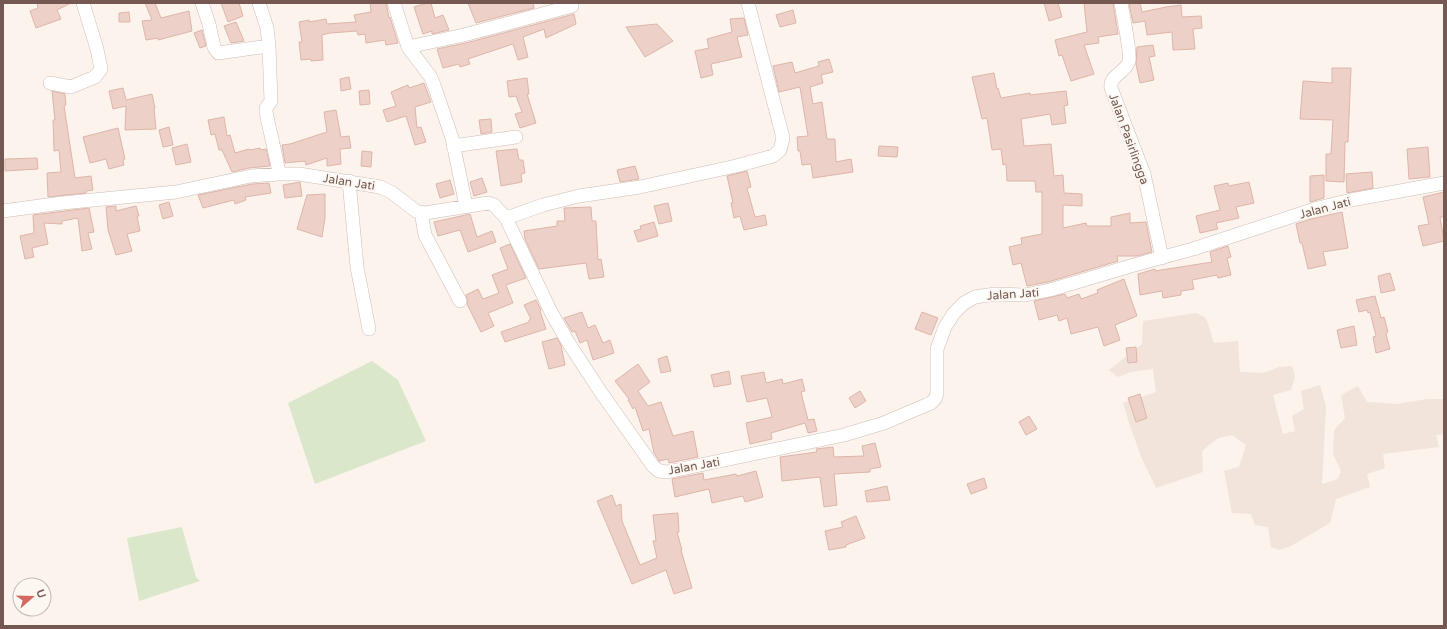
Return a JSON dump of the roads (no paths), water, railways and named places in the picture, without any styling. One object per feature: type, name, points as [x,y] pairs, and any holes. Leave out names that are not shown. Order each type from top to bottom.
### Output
[{"type":"street","points":[[50,83],[71,87],[95,77],[101,69],[97,49],[83,3]]},
{"type":"street","points":[[202,3],[209,24],[214,47],[218,53],[269,46]]},
{"type":"street","points":[[259,3],[267,28],[269,46],[272,101],[266,108],[266,112],[280,174]]},
{"type":"street","points":[[394,3],[408,47],[430,76],[434,85],[453,146],[466,206]]},
{"type":"street","points":[[506,218],[543,205],[579,196],[640,187],[736,166],[773,156],[780,150],[783,138],[748,3]]},
{"type":"street","name":"Jalan Pasirlingga","points":[[1121,3],[1130,56],[1126,67],[1110,83],[1144,174],[1162,258]]},
{"type":"street","points":[[408,47],[464,35],[572,6]]},
{"type":"street","points":[[453,146],[516,137]]},
{"type":"street","name":"Jalan Jati","points":[[3,210],[62,202],[176,192],[251,176],[280,174],[299,174],[380,187],[391,192],[420,212],[425,213],[488,203],[494,205],[506,218],[551,312],[568,342],[600,391],[653,466],[659,471],[666,472],[844,435],[884,423],[931,403],[935,399],[937,393],[937,348],[945,327],[954,313],[964,303],[975,297],[995,294],[1025,295],[1050,290],[1162,258],[1318,208],[1351,200],[1444,184]]},
{"type":"street","points":[[349,181],[357,267],[369,329]]},
{"type":"street","points":[[420,212],[426,235],[460,301]]}]
